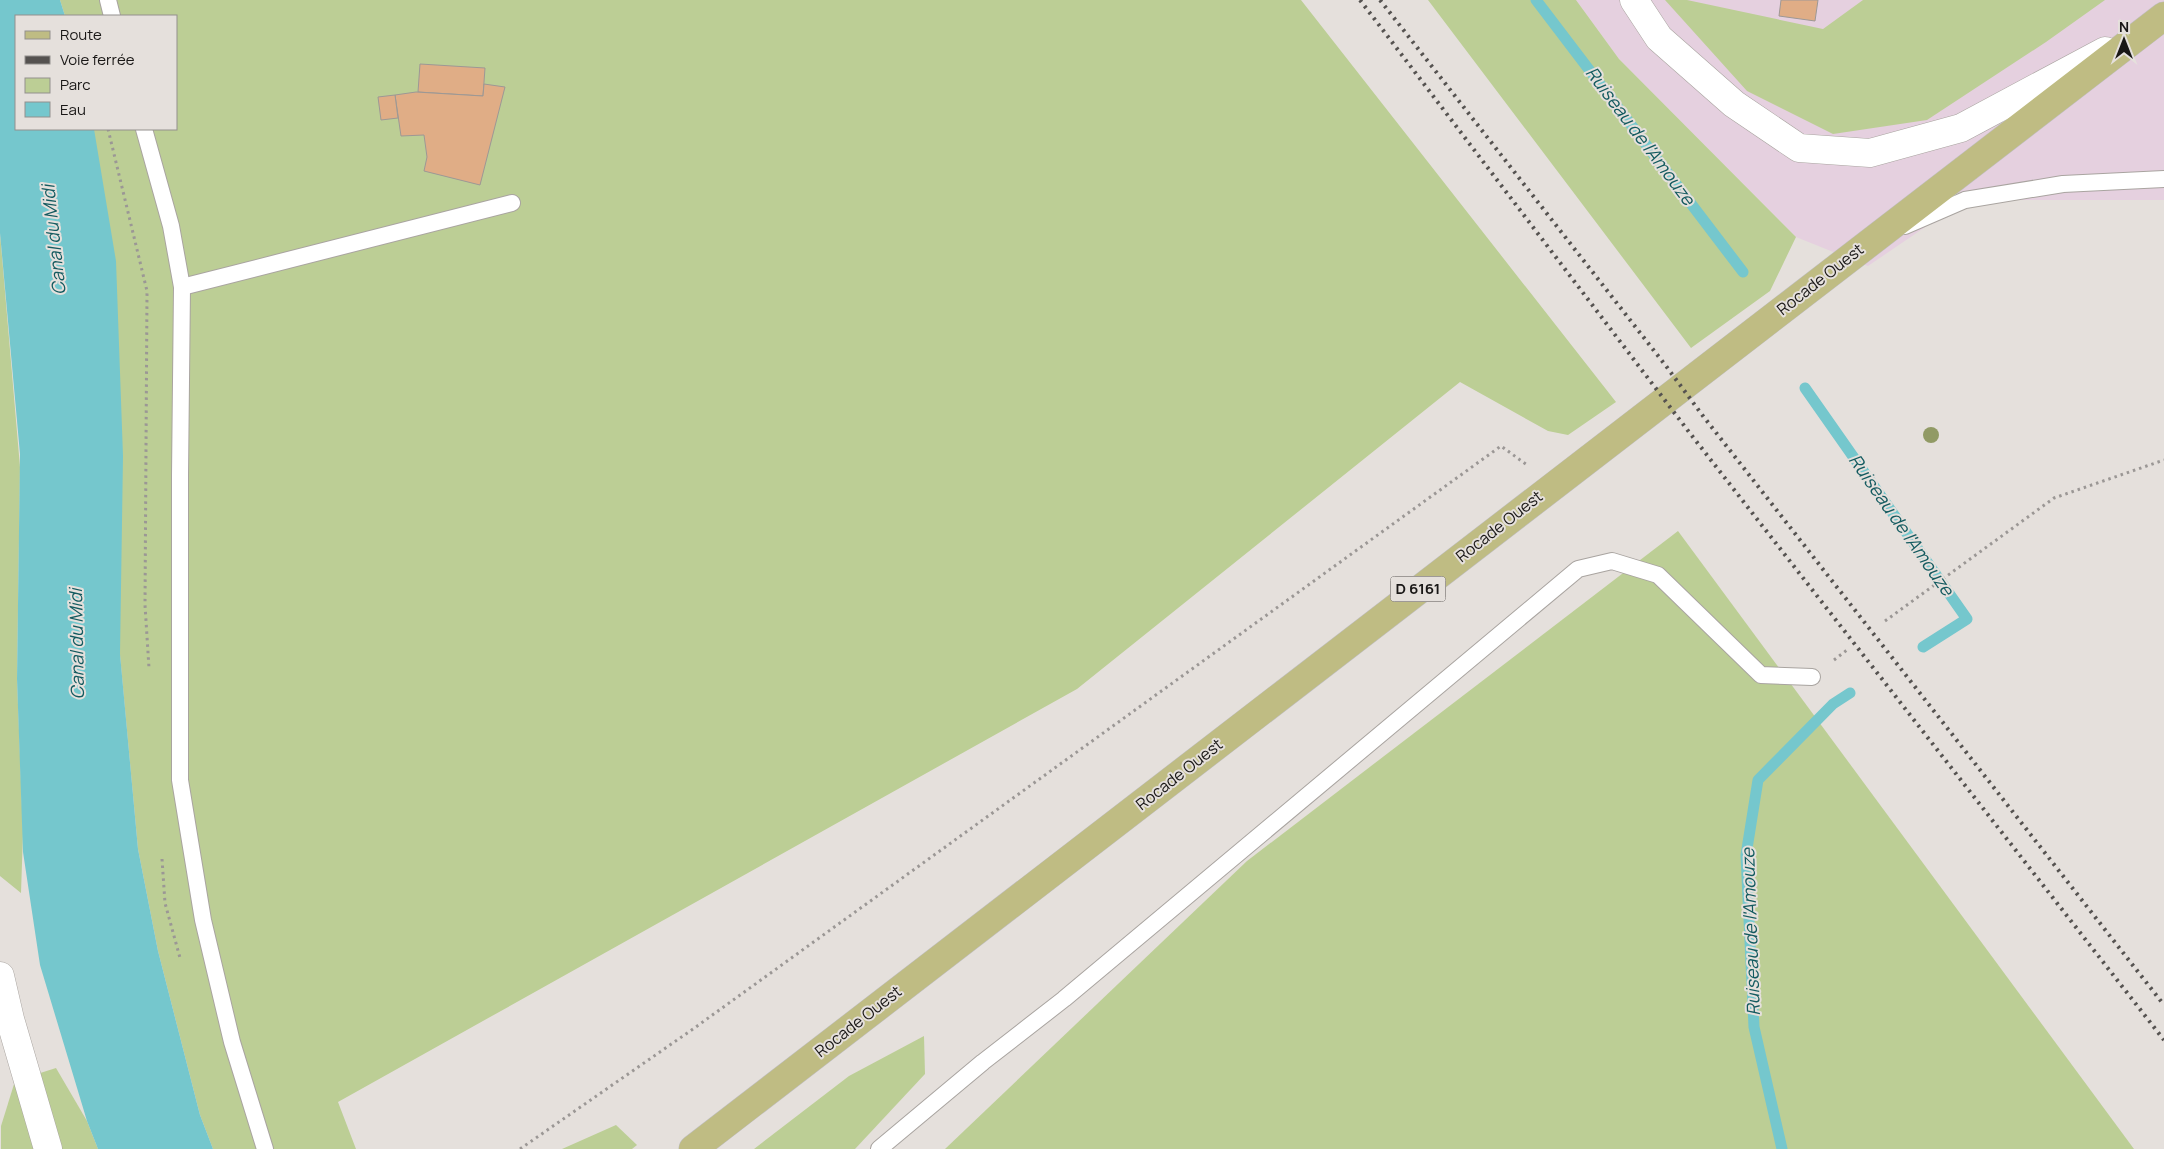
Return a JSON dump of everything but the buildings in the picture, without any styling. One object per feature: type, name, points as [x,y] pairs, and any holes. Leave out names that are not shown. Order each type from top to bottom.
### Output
[{"type":"main road","name":"Rocade Ouest","points":[[693,1149],[2154,23]]},
{"type":"street","points":[[1634,0],[1659,38],[1734,104],[1799,148],[1870,153],[1961,128],[2154,23]]},
{"type":"street","points":[[0,976],[10,1019],[48,1149]]},
{"type":"lane","points":[[108,0],[112,15]]},
{"type":"lane","points":[[144,130],[171,226],[182,287],[180,780],[203,920],[232,1042],[265,1149]]},
{"type":"lane","points":[[1868,242],[1965,200],[2063,184],[2164,178]]},
{"type":"lane","points":[[182,287],[512,203]]},
{"type":"lane","points":[[879,1149],[983,1062],[1064,999],[1578,569],[1612,560],[1658,575],[1761,676],[1812,677]]},
{"type":"path","points":[[520,1149],[693,1029],[1501,446],[1554,484]]},
{"type":"path","points":[[1885,622],[2054,498],[2164,460]]},
{"type":"shaded area","points":[[1576,0],[2164,0],[2164,200],[1965,200],[1868,266],[1796,237],[1619,59]]},
{"type":"green space","points":[[60,0],[1301,0],[1616,402],[1568,435],[1548,431],[1460,382],[1077,689],[338,1102],[356,1149],[213,1149],[200,1115],[158,951],[138,849],[120,655],[93,130],[178,130],[178,15],[65,15]]},
{"type":"green space","points":[[1428,0],[1576,0],[1619,59],[1796,237],[1770,291],[1691,348]]},
{"type":"green space","points":[[1665,0],[1687,0],[1823,29],[1863,0],[2105,0],[2046,42],[1927,120],[1833,134],[1747,91]]},
{"type":"green space","points":[[0,233],[20,467],[17,679],[23,833],[21,893],[0,876]]},
{"type":"green space","points":[[1678,531],[2134,1149],[945,1149],[1247,861]]},
{"type":"green space","points":[[924,1036],[925,1074],[855,1149],[754,1149],[849,1076]]},
{"type":"green space","points":[[56,1068],[87,1121],[98,1149],[1,1149],[1,1126],[15,1081]]},
{"type":"green space","points":[[616,1125],[637,1145],[632,1149],[562,1149]]},
{"type":"water","name":"Canal du Midi","points":[[0,0],[60,0],[65,15],[15,15],[15,130],[94,130],[116,261],[123,456],[120,654],[138,849],[158,951],[200,1115],[213,1149],[98,1149],[87,1121],[40,965],[23,852],[17,679],[20,454],[0,233]]},
{"type":"waterway","name":"Ruiseau de l'Amouze","points":[[1536,0],[1743,272]]},
{"type":"waterway","name":"Ruiseau de l'Amouze","points":[[1805,388],[1967,619],[1923,647]]},
{"type":"waterway","name":"Ruiseau de l'Amouze","points":[[1782,1149],[1754,1027],[1746,855],[1758,780],[1833,704],[1850,693]]},
{"type":"railway","points":[[1360,0],[1689,432],[2164,1040]]},
{"type":"railway","points":[[1380,0],[2164,1005]]}]
